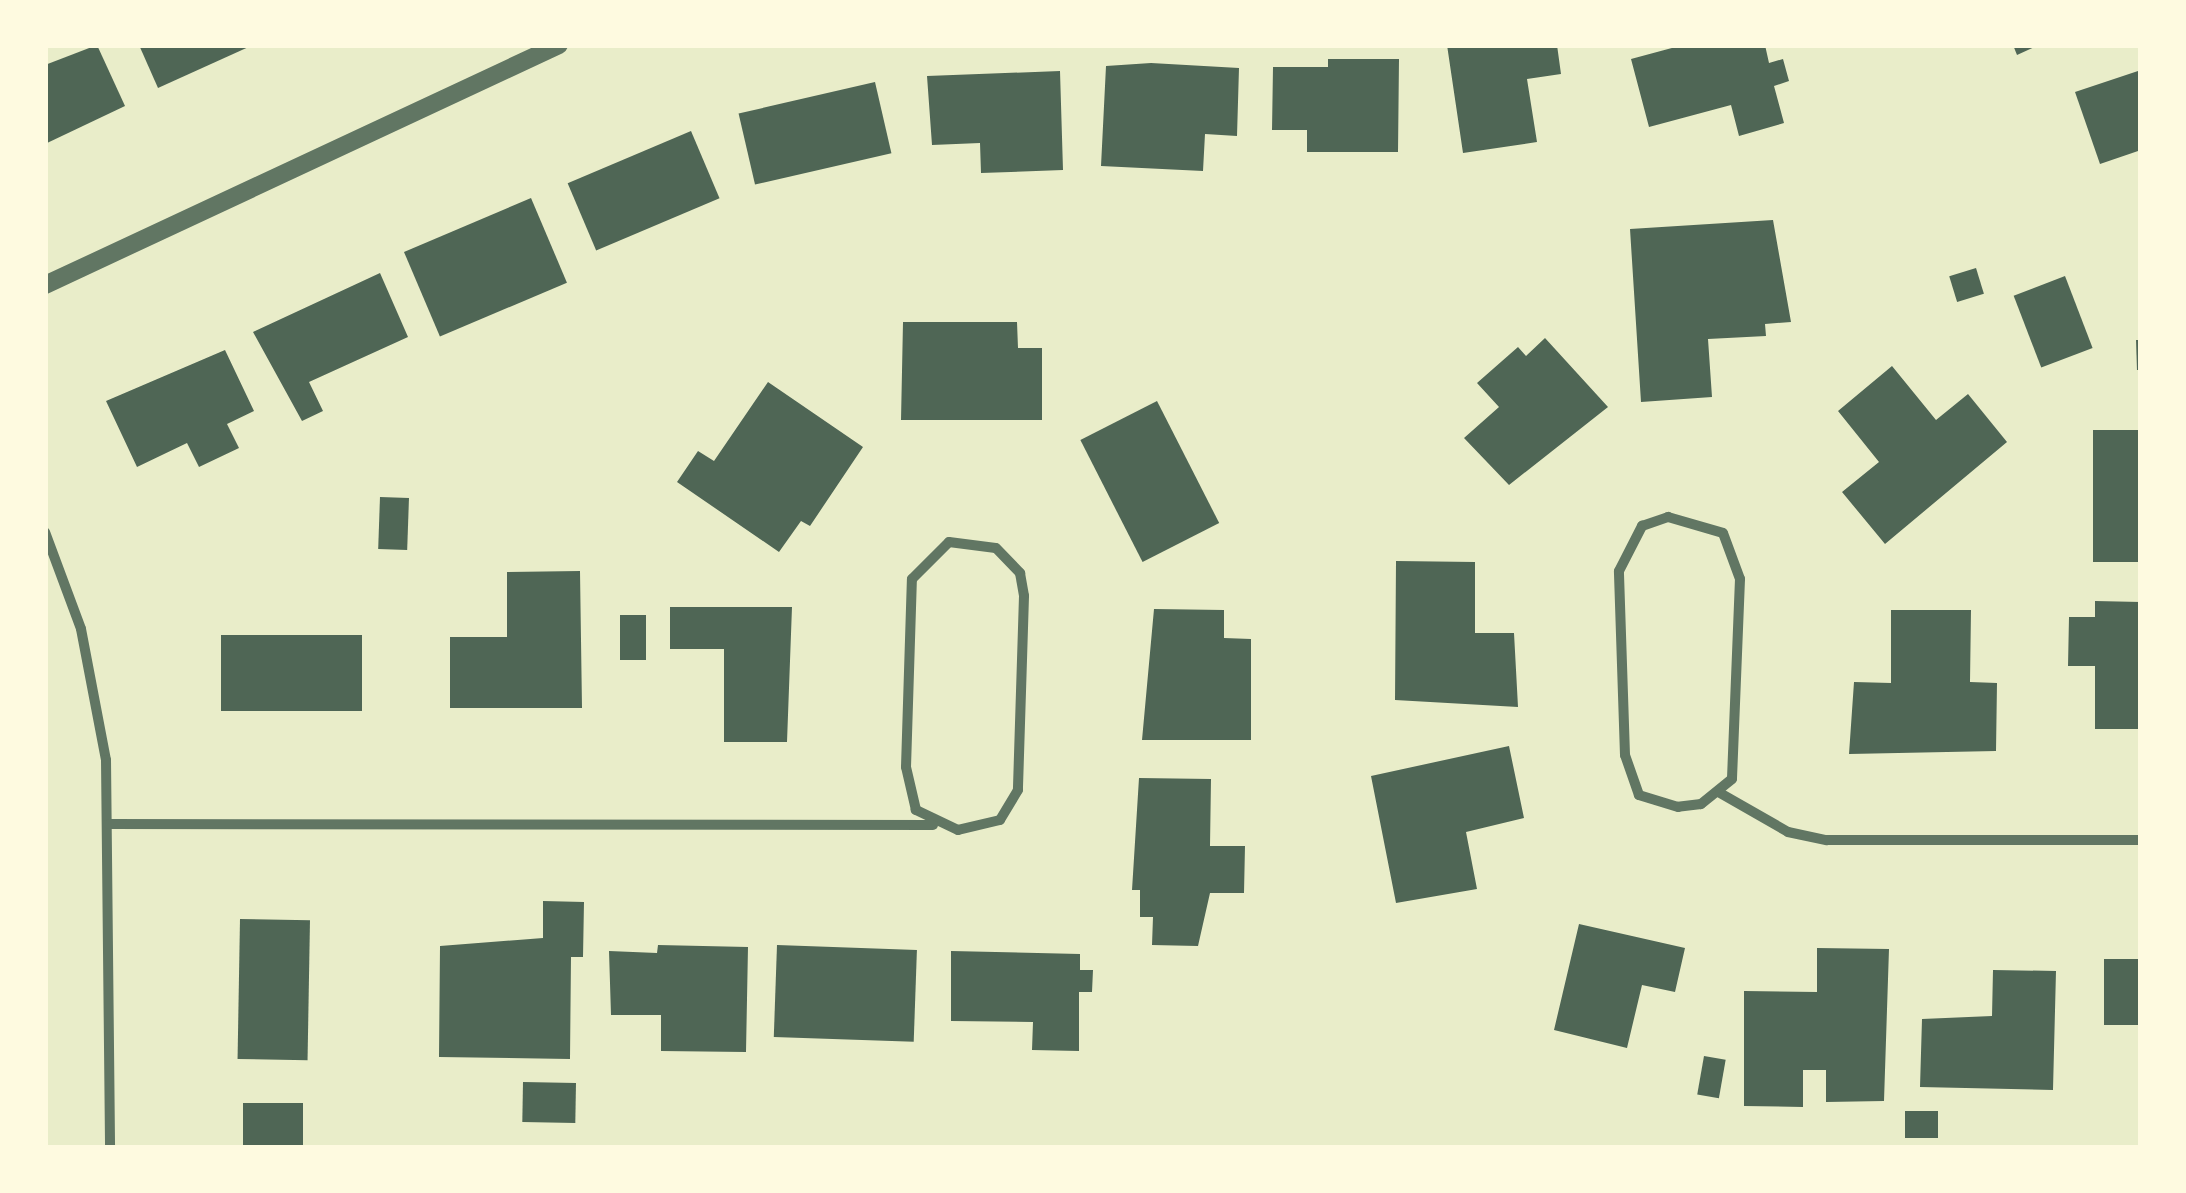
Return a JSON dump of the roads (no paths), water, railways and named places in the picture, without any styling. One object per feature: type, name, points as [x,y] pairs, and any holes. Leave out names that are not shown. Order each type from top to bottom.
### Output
[{"type":"street","points":[[45,286],[559,45]]},
{"type":"street","points":[[1668,517],[1723,533],[1736,553],[1737,751],[1720,794],[1700,804],[1657,804],[1628,776],[1619,571],[1642,526],[1668,517]]},
{"type":"street","points":[[45,532],[94,684],[109,824],[110,1148]]},
{"type":"street","points":[[109,824],[971,829],[1000,820],[1022,765],[1020,574],[975,542],[932,550],[912,578],[906,766],[916,810],[933,826]]},
{"type":"street","points":[[1720,794],[1788,832],[1827,840],[2141,840]]}]
